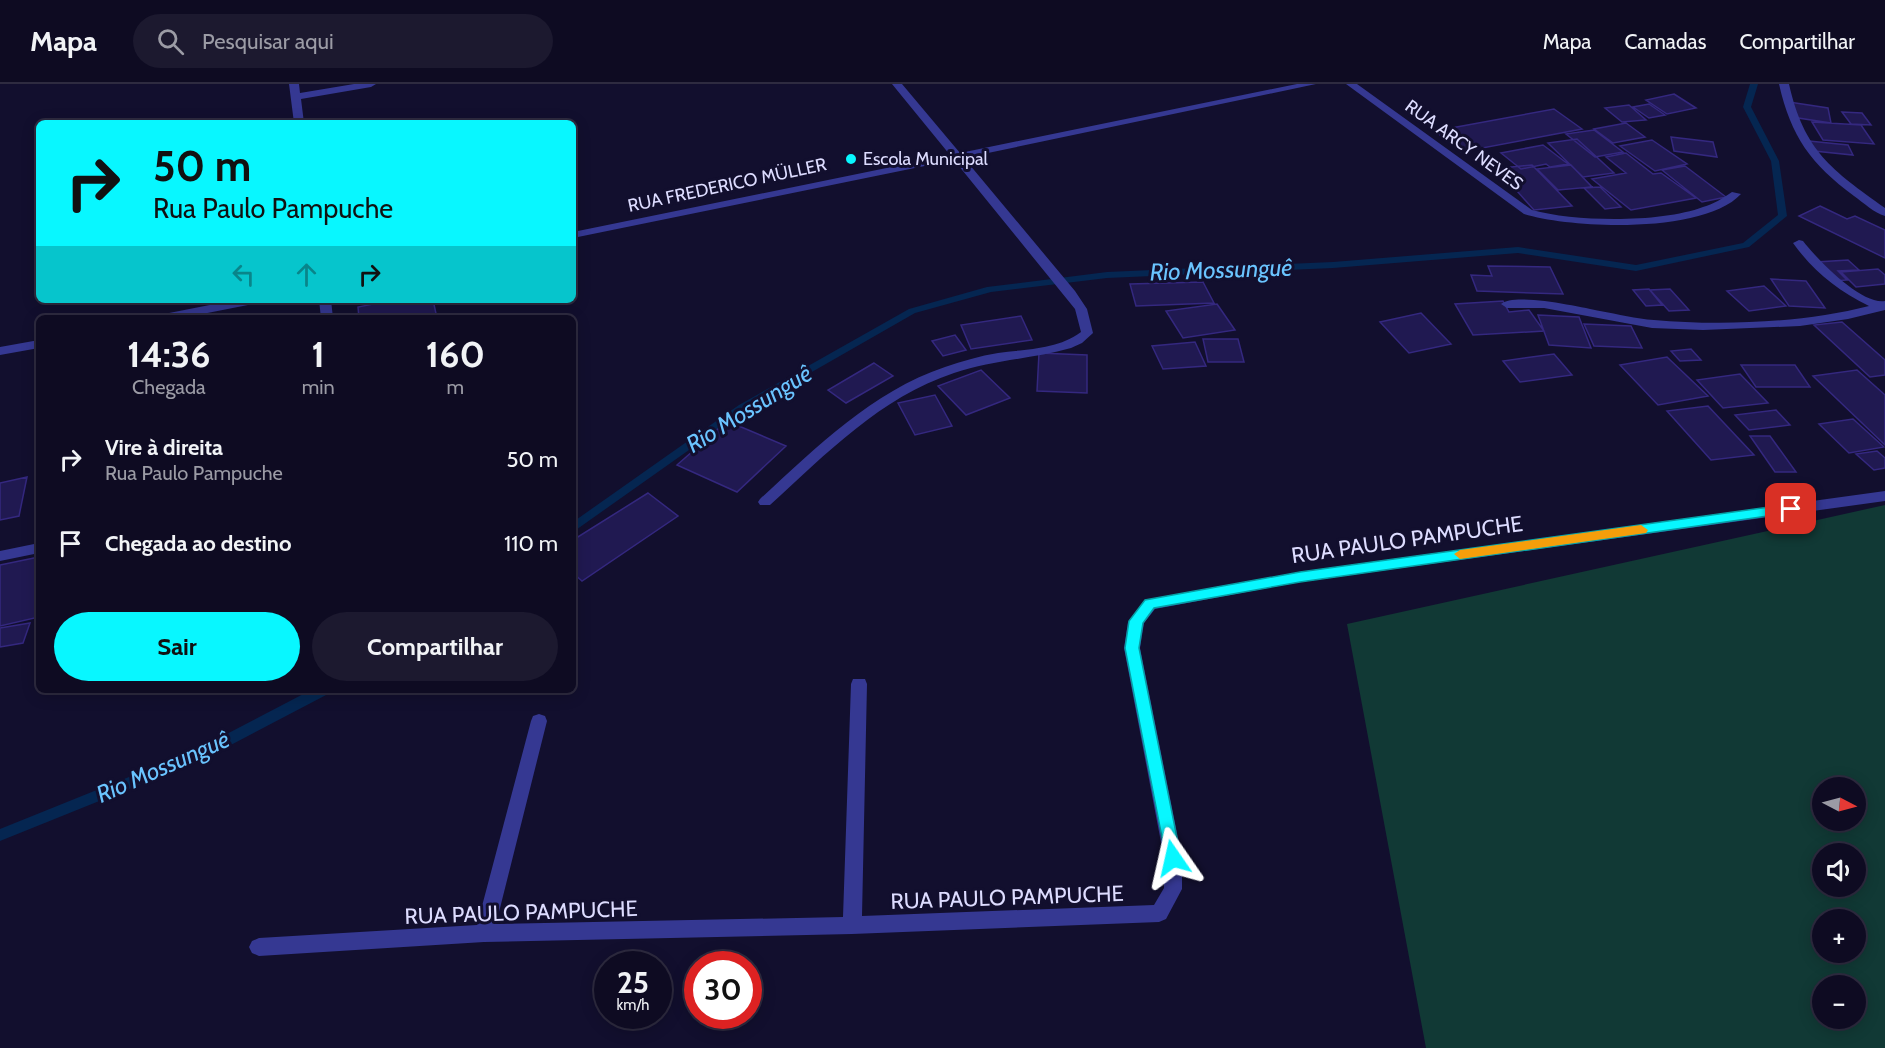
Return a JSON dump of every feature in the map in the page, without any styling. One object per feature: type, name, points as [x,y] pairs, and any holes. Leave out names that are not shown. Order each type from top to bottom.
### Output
[{"type":"street","points":[[294,84],[299,120]]},
{"type":"street","points":[[296,97],[371,84]]},
{"type":"street","points":[[765,502],[858,418],[912,384],[983,360],[1065,346],[1079,341],[1087,333],[1081,309],[1071,294],[897,84]]},
{"type":"street","name":"RUA FREDERICO MÜLLER","points":[[576,234],[1311,84]]},
{"type":"street","name":"RUA ARCY NEVES","points":[[1351,84],[1528,212],[1554,219],[1668,218],[1700,212],[1736,194]]},
{"type":"street","points":[[1784,84],[1790,113],[1809,151],[1839,181],[1885,213]]},
{"type":"street","points":[[1799,243],[1823,275],[1843,289],[1883,306]]},
{"type":"street","points":[[179,315],[238,303]]},
{"type":"street","points":[[1508,304],[1544,304],[1652,324],[1703,326],[1800,322],[1883,306]]},
{"type":"street","points":[[0,351],[36,345]]},
{"type":"street","name":"RUA PAULO PAMPUCHE","points":[[259,947],[484,933],[852,926],[1159,914],[1173,889],[1173,858],[1132,648],[1136,621],[1150,604],[1300,577],[1885,496]]},
{"type":"street","points":[[0,556],[36,549]]},
{"type":"street","points":[[852,926],[859,684]]},
{"type":"street","points":[[484,933],[539,721]]},
{"type":"green space","points":[[1885,505],[1885,1048],[1426,1048],[1347,624]]},
{"type":"building","points":[[1674,94],[1696,108],[1667,114],[1646,100]]},
{"type":"building","points":[[1789,102],[1828,108],[1831,123],[1792,117]]},
{"type":"building","points":[[1649,104],[1665,115],[1649,118],[1633,107]]},
{"type":"building","points":[[1629,105],[1646,120],[1622,122],[1605,108]]},
{"type":"building","points":[[1554,109],[1582,129],[1461,152],[1435,131]]},
{"type":"building","points":[[1842,112],[1862,113],[1871,125],[1851,124]]},
{"type":"building","points":[[1812,122],[1861,125],[1874,144],[1823,140]]},
{"type":"building","points":[[1626,123],[1645,137],[1613,143],[1594,129]]},
{"type":"building","points":[[1594,130],[1623,152],[1595,157],[1566,134]]},
{"type":"building","points":[[1671,137],[1713,142],[1717,157],[1674,151]]},
{"type":"building","points":[[1577,139],[1614,173],[1583,177],[1548,143]]},
{"type":"building","points":[[1652,140],[1687,164],[1655,171],[1620,146]]},
{"type":"building","points":[[1809,141],[1848,145],[1853,155],[1814,151]]},
{"type":"building","points":[[1543,145],[1568,164],[1550,167],[1546,164],[1521,169],[1501,153]]},
{"type":"building","points":[[1626,153],[1653,174],[1661,173],[1696,198],[1631,210],[1592,179],[1626,173],[1606,157]]},
{"type":"building","points":[[1532,165],[1572,206],[1534,210],[1509,182],[1504,183],[1491,169]]},
{"type":"building","points":[[1571,165],[1592,187],[1558,190],[1537,169]]},
{"type":"building","points":[[1685,166],[1726,197],[1702,202],[1662,170]]},
{"type":"building","points":[[1600,187],[1621,207],[1605,209],[1584,188]]},
{"type":"building","points":[[1820,206],[1847,219],[1855,216],[1885,230],[1885,258],[1799,216]]},
{"type":"building","points":[[1848,260],[1859,270],[1838,271],[1847,280],[1836,281],[1817,262]]},
{"type":"building","points":[[1488,266],[1550,267],[1563,294],[1477,291],[1471,275],[1492,276]]},
{"type":"building","points":[[1878,269],[1885,275],[1885,284],[1856,287],[1841,272]]},
{"type":"building","points":[[1771,279],[1806,281],[1825,308],[1789,306]]},
{"type":"building","points":[[1203,282],[1214,303],[1136,306],[1130,284]]},
{"type":"building","points":[[1764,286],[1786,306],[1749,311],[1727,291]]},
{"type":"building","points":[[1649,289],[1662,305],[1646,306],[1633,290]]},
{"type":"building","points":[[1670,289],[1689,310],[1669,311],[1650,290]]},
{"type":"building","points":[[1503,301],[1509,312],[1529,310],[1544,331],[1473,335],[1455,304]]},
{"type":"building","points":[[378,303],[434,303],[436,315],[359,315],[358,307]]},
{"type":"building","points":[[1217,304],[1235,330],[1183,338],[1166,311]]},
{"type":"building","points":[[1421,313],[1451,344],[1409,353],[1380,322]]},
{"type":"building","points":[[1538,315],[1579,317],[1591,348],[1549,345]]},
{"type":"building","points":[[1021,316],[1032,340],[971,349],[961,325]]},
{"type":"building","points":[[1842,322],[1885,360],[1885,375],[1870,377],[1814,325]]},
{"type":"building","points":[[1584,324],[1631,326],[1642,348],[1594,346]]},
{"type":"building","points":[[955,335],[966,350],[943,356],[932,341]]},
{"type":"building","points":[[1203,339],[1238,339],[1244,362],[1208,362]]},
{"type":"building","points":[[1195,342],[1206,366],[1163,369],[1152,346]]},
{"type":"building","points":[[1691,349],[1701,360],[1680,361],[1671,351]]},
{"type":"building","points":[[1039,353],[1087,355],[1087,393],[1037,391]]},
{"type":"building","points":[[1554,354],[1572,375],[1520,382],[1503,361]]},
{"type":"building","points":[[1667,357],[1708,396],[1658,405],[1620,365]]},
{"type":"building","points":[[874,363],[893,376],[846,403],[828,390]]},
{"type":"building","points":[[1741,365],[1795,365],[1810,387],[1756,387]]},
{"type":"building","points":[[981,370],[1010,398],[966,415],[938,386]]},
{"type":"building","points":[[1857,370],[1885,395],[1885,445],[1813,376]]},
{"type":"building","points":[[1740,374],[1768,403],[1723,408],[1697,380]]},
{"type":"building","points":[[935,395],[952,426],[915,435],[898,403]]},
{"type":"building","points":[[1708,406],[1754,455],[1711,460],[1667,411]]},
{"type":"building","points":[[1776,410],[1790,425],[1749,430],[1735,415]]},
{"type":"building","points":[[1853,419],[1884,447],[1849,453],[1819,424]]},
{"type":"building","points":[[727,421],[786,446],[737,492],[677,465]]},
{"type":"building","points":[[1750,436],[1770,436],[1796,472],[1775,472]]},
{"type":"building","points":[[1877,451],[1885,458],[1885,468],[1874,470],[1856,454]]},
{"type":"building","points":[[27,477],[19,516],[0,520],[0,483]]},
{"type":"building","points":[[648,493],[678,516],[582,581],[576,576],[576,538]]},
{"type":"building","points":[[36,558],[36,618],[0,626],[0,565]]},
{"type":"building","points":[[30,623],[23,643],[0,647],[0,628]]},
{"type":"waterway","name":"Rio Mossunguê","points":[[576,526],[743,407],[912,311],[990,289],[1107,275],[1333,265],[1518,250],[1636,268],[1746,245],[1783,216],[1775,161],[1747,107],[1754,84]]},
{"type":"waterway","name":"Rio Mossunguê","points":[[0,835],[201,754],[317,693]]},
{"type":"slow traffic","points":[[1460,554],[1641,530]]},
{"type":"place","name":"Escola Municipal","points":[[851,159]]},
{"type":"route","points":[[1173,858],[1132,648],[1136,621],[1150,604],[1244,589],[1289,578],[1791,509]]}]
